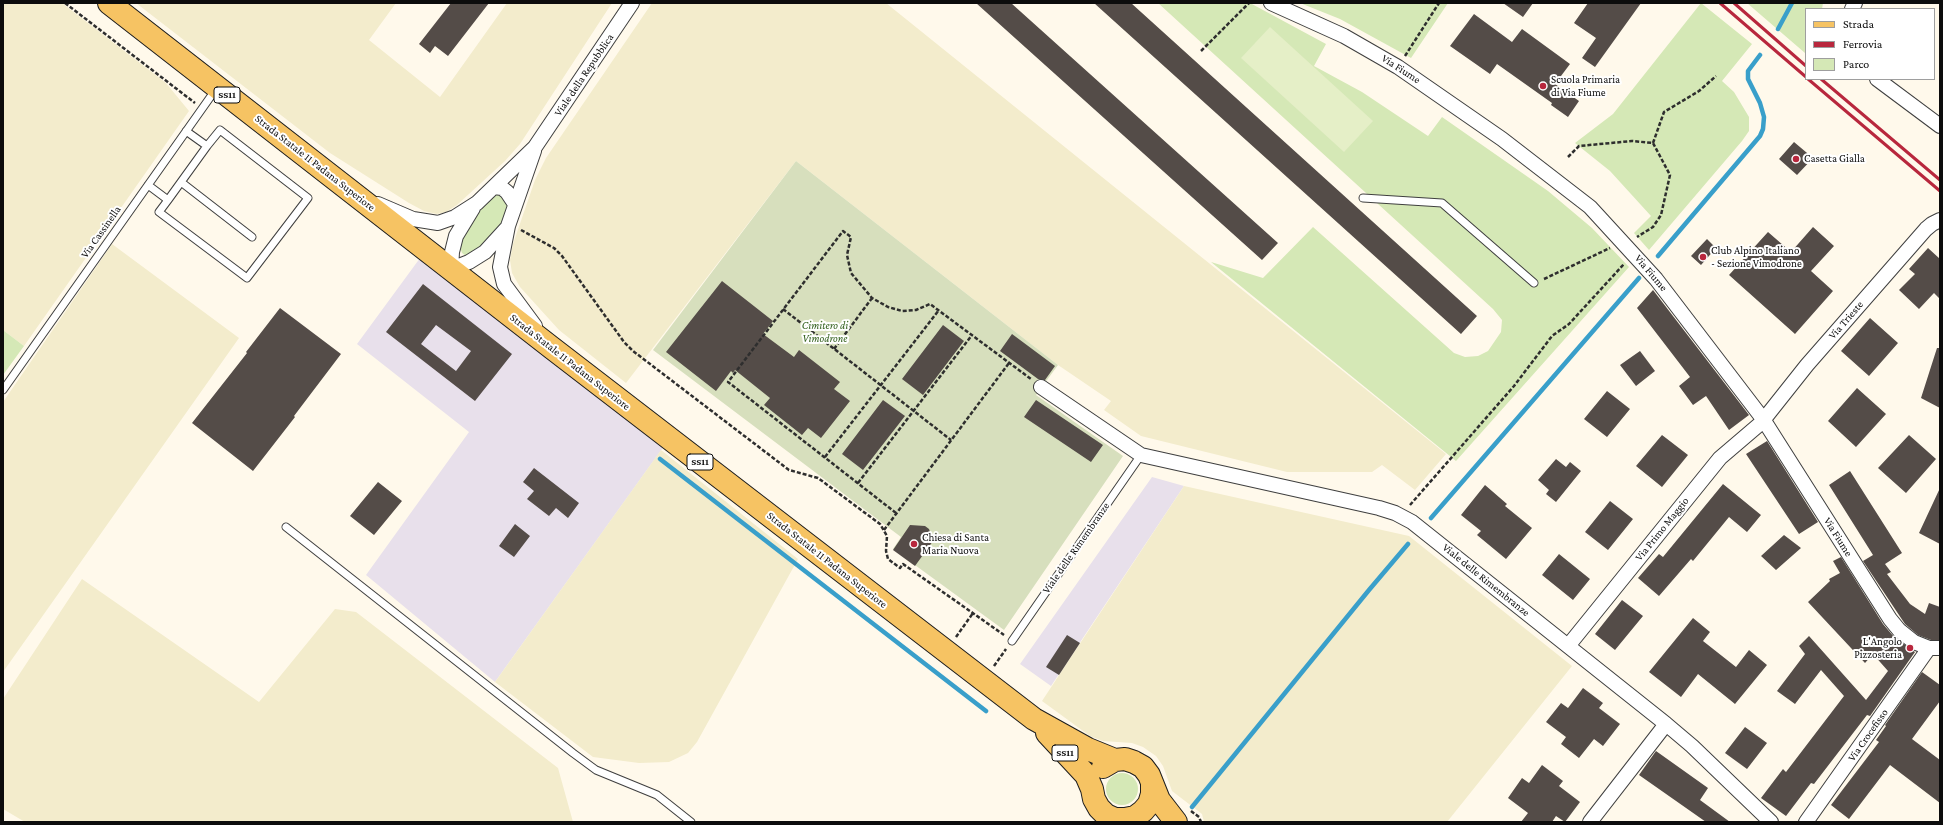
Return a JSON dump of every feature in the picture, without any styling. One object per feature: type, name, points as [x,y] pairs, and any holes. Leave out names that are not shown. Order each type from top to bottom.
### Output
[{"type":"main road","name":"Strada Statale 11 Padana Superiore","points":[[109,3],[552,348],[1034,719],[1088,749],[1115,760],[1130,761],[1143,767],[1149,775],[1159,800],[1176,822]]},
{"type":"main road","name":"Strada Statale 11 Padana Superiore","points":[[1034,719],[1086,775],[1092,789],[1094,799],[1099,808],[1106,815],[1120,819],[1135,817],[1156,822]]},
{"type":"main road","points":[[1092,789],[1094,780],[1099,771],[1106,764],[1115,760]]},
{"type":"main road","points":[[1135,817],[1149,804],[1152,794],[1152,784]]},
{"type":"street","name":"Viale della Repubblica","points":[[509,224],[485,252],[469,262],[450,269],[456,236],[464,221],[477,203],[535,147],[632,3]]},
{"type":"street","name":"Via Fiume","points":[[1271,3],[1344,36],[1398,67],[1478,122],[1576,194],[1599,215],[1646,267],[1763,419],[1887,614],[1909,638],[1934,648]]},
{"type":"street","points":[[1878,80],[1940,126]]},
{"type":"street","name":"Viale della Repubblica","points":[[535,147],[515,204],[500,262],[502,279],[516,302],[552,348]]},
{"type":"street","name":"Viale della Repubblica","points":[[346,187],[397,213],[431,223],[449,220],[477,203]]},
{"type":"street","points":[[494,187],[507,192],[515,204]]},
{"type":"street","name":"Via Trieste","points":[[1763,419],[1807,364],[1936,222]]},
{"type":"street","name":"Viale delle Rimembranze","points":[[1042,387],[1140,455],[1379,508],[1401,516],[1418,526],[1666,724],[1692,746],[1771,822]]},
{"type":"street","name":"Via Primo Maggio","points":[[1568,646],[1720,458],[1763,419]]},
{"type":"street","name":"Via Crocefisso","points":[[1806,822],[1934,648]]},
{"type":"street","points":[[1590,822],[1666,724]]},
{"type":"lane","name":"Via Cassinella","points":[[3,390],[217,87]]},
{"type":"lane","points":[[220,130],[308,198],[247,278],[159,212],[207,146],[220,130]]},
{"type":"lane","points":[[186,131],[207,146]]},
{"type":"lane","points":[[181,182],[252,237]]},
{"type":"lane","points":[[148,185],[168,200]]},
{"type":"lane","points":[[1363,198],[1442,203],[1534,283]]},
{"type":"lane","name":"Viale delle Rimembranze","points":[[1012,641],[1140,455]]},
{"type":"lane","points":[[286,527],[596,770],[656,796],[691,822]]},
{"type":"path","points":[[65,3],[202,108]]},
{"type":"path","points":[[1202,51],[1248,3]]},
{"type":"path","points":[[1398,67],[1438,3]]},
{"type":"path","points":[[1641,242],[1637,237],[1653,226],[1661,215],[1670,175],[1653,143],[1664,112],[1699,92],[1716,76]]},
{"type":"path","points":[[1568,157],[1579,146],[1632,141],[1653,143]]},
{"type":"path","points":[[509,224],[554,248],[562,256],[624,342],[633,351],[790,470],[818,478],[880,524],[887,536],[886,550],[888,559],[900,568],[903,564],[1012,641]]},
{"type":"path","points":[[896,513],[728,382],[843,231],[851,237],[847,255],[851,273],[872,298],[888,307],[902,311],[916,310],[930,304],[1042,387]]},
{"type":"path","points":[[1534,283],[1616,245]]},
{"type":"path","points":[[1401,516],[1514,386],[1552,336],[1569,324],[1628,259],[1640,273],[1646,267]]},
{"type":"path","points":[[834,349],[872,298]]},
{"type":"path","points":[[783,309],[951,440]]},
{"type":"path","points":[[825,457],[939,310]]},
{"type":"path","points":[[858,483],[972,335]]},
{"type":"path","points":[[884,530],[1009,363]]},
{"type":"path","points":[[946,651],[973,613]]},
{"type":"shaded area","points":[[3,3],[62,3],[166,83],[189,111],[24,346],[3,330]]},
{"type":"shaded area","points":[[136,3],[396,3],[369,40],[440,97],[507,3],[612,3],[520,144],[505,161],[457,205],[446,212],[437,214],[424,211],[409,203],[330,153]]},
{"type":"shaded area","points":[[652,3],[886,3],[1446,454],[1415,490],[1382,465],[1372,472],[1287,472],[1141,436],[1104,410],[1111,401],[1058,365],[796,161],[626,383],[559,330],[520,287],[512,273],[510,260],[513,244],[535,180],[546,158]]},
{"type":"shaded area","points":[[112,244],[239,338],[3,672],[3,402]]},
{"type":"shaded area","points":[[423,254],[667,442],[495,682],[366,575],[469,432],[357,344]]},
{"type":"shaded area","points":[[661,450],[798,559],[697,742],[688,753],[669,762],[639,763],[593,757],[495,682]]},
{"type":"shaded area","points":[[1152,477],[1184,486],[1051,686],[1020,664]]},
{"type":"shaded area","points":[[1184,486],[1409,536],[1572,666],[1447,822],[1204,822],[1202,814],[1172,791],[1163,766],[1156,756],[1143,747],[1132,743],[1103,741],[1090,736],[1042,701]]},
{"type":"shaded area","points":[[82,579],[259,702],[335,609],[356,612],[558,768],[573,822],[25,822],[3,809],[3,699]]},
{"type":"green space","points":[[1158,3],[1250,3],[1326,44],[1314,66],[1362,92],[1428,136],[1442,117],[1548,191],[1592,228],[1629,267],[1456,461],[1211,262],[1263,278],[1313,227],[1454,353],[1465,357],[1478,356],[1488,351],[1501,332],[1502,320],[1493,309]]},
{"type":"green space","points":[[1300,3],[1448,3],[1411,58],[1340,19]]},
{"type":"green space","points":[[1701,3],[1752,44],[1722,81],[1734,92],[1749,117],[1749,131],[1649,250],[1634,233],[1651,216],[1610,171],[1575,143],[1613,114]]},
{"type":"green space","points":[[1747,3],[1823,3],[1822,8],[1805,8],[1805,53]]},
{"type":"green space","points":[[1270,27],[1373,121],[1344,152],[1241,58]]},
{"type":"green space","name":"Cimitero di Vimodrone","points":[[796,161],[1058,365],[1036,395],[1123,456],[1004,630],[893,549],[901,537],[653,350]]},
{"type":"green space","points":[[495,192],[510,199],[502,225],[489,245],[466,256],[462,253],[460,247],[463,227]]},
{"type":"green space","points":[[3,330],[24,346],[3,375]]},
{"type":"green space","points":[[1122,773],[1133,778],[1138,789],[1133,800],[1122,805],[1111,800],[1106,789],[1111,778]]},
{"type":"building","points":[[451,3],[489,3],[448,56],[435,46],[430,53],[419,44]]},
{"type":"building","points":[[976,3],[1011,3],[1278,243],[1262,260]]},
{"type":"building","points":[[1094,3],[1131,3],[1477,316],[1461,334]]},
{"type":"building","points":[[1503,3],[1533,3],[1523,17]]},
{"type":"building","points":[[1588,3],[1641,3],[1595,67],[1582,58],[1596,38],[1574,23]]},
{"type":"building","points":[[1474,14],[1512,42],[1522,29],[1570,64],[1555,84],[1579,101],[1568,117],[1551,105],[1552,103],[1497,64],[1490,74],[1450,46]]},
{"type":"building","name":"Casetta Gialla","points":[[1794,142],[1813,158],[1797,175],[1779,159]]},
{"type":"building","points":[[1813,227],[1834,246],[1811,271],[1833,291],[1795,334],[1729,275],[1768,232],[1791,252]]},
{"type":"building","points":[[1707,239],[1716,248],[1701,265],[1691,256]]},
{"type":"building","points":[[1928,248],[1940,259],[1940,299],[1934,293],[1919,309],[1899,290],[1915,274],[1909,269]]},
{"type":"building","points":[[722,281],[773,321],[763,334],[794,357],[799,350],[840,382],[834,389],[850,401],[821,438],[808,428],[802,435],[764,405],[770,398],[735,370],[733,373],[731,371],[716,391],[666,352]]},
{"type":"building","points":[[423,284],[512,354],[475,401],[386,332]],"holes":[[[436,325],[471,351],[456,371],[421,344]]]},
{"type":"building","points":[[1653,290],[1749,415],[1729,430],[1706,396],[1693,405],[1679,386],[1690,377],[1637,308]]},
{"type":"building","points":[[280,308],[341,354],[253,471],[192,423]]},
{"type":"building","points":[[1870,318],[1898,343],[1869,376],[1841,351]]},
{"type":"building","points":[[943,325],[964,341],[923,395],[902,379]]},
{"type":"building","points":[[1012,334],[1055,366],[1045,380],[1038,379],[1000,351]]},
{"type":"building","points":[[1937,348],[1940,348],[1940,408],[1921,398]]},
{"type":"building","points":[[1640,351],[1655,371],[1636,386],[1620,365]]},
{"type":"building","points":[[1857,388],[1886,414],[1856,447],[1828,421]]},
{"type":"building","points":[[1607,391],[1630,409],[1607,437],[1584,419]]},
{"type":"building","points":[[883,400],[905,416],[863,470],[842,454]]},
{"type":"building","points":[[1036,400],[1103,445],[1091,462],[1024,417]]},
{"type":"building","points":[[1662,435],[1688,455],[1662,487],[1636,466]]},
{"type":"building","points":[[1909,435],[1936,459],[1906,493],[1878,468]]},
{"type":"building","points":[[1767,441],[1818,522],[1799,534],[1746,454]]},
{"type":"building","points":[[1556,459],[1566,467],[1570,462],[1581,471],[1556,502],[1546,494],[1549,490],[1538,480]]},
{"type":"building","points":[[534,468],[579,503],[568,518],[556,508],[549,516],[527,499],[534,491],[523,482]]},
{"type":"building","points":[[1850,471],[1902,553],[1885,564],[1891,572],[1887,574],[1910,604],[1925,614],[1929,603],[1940,607],[1940,640],[1931,640],[1918,635],[1905,624],[1863,561],[1873,555],[1829,485]]},
{"type":"building","points":[[378,482],[402,501],[374,535],[350,516]]},
{"type":"building","points":[[1723,484],[1761,515],[1747,532],[1729,517],[1693,561],[1691,559],[1659,596],[1638,578],[1659,554],[1663,557]]},
{"type":"building","points":[[1485,485],[1507,504],[1505,506],[1532,528],[1506,559],[1477,535],[1481,531],[1461,515]]},
{"type":"building","points":[[1940,488],[1940,544],[1919,533]]},
{"type":"building","points":[[1610,501],[1633,519],[1608,550],[1585,532]]},
{"type":"building","points":[[515,524],[530,536],[514,557],[499,546]]},
{"type":"building","name":"Chiesa di Santa Maria Nuova","points":[[910,525],[925,526],[929,529],[933,541],[915,566],[893,550]]},
{"type":"building","points":[[1784,535],[1801,548],[1776,570],[1761,556]]},
{"type":"building","points":[[1559,554],[1590,579],[1573,600],[1542,575]]},
{"type":"building","points":[[1841,557],[1883,624],[1894,637],[1915,652],[1870,716],[1867,715],[1814,784],[1811,783],[1786,816],[1761,798],[1783,769],[1786,772],[1844,696],[1821,670],[1795,704],[1777,691],[1805,654],[1799,646],[1809,636],[1866,700],[1888,671],[1873,654],[1865,663],[1808,602],[1830,581],[1829,579],[1840,573],[1833,561]]},
{"type":"building","points":[[1622,600],[1643,616],[1615,650],[1595,634]]},
{"type":"building","points":[[1693,618],[1710,632],[1703,641],[1736,667],[1749,650],[1767,665],[1735,704],[1698,674],[1681,697],[1649,672]]},
{"type":"building","points":[[1067,635],[1080,643],[1059,675],[1046,667]]},
{"type":"building","points":[[1922,672],[1940,685],[1940,701],[1912,739],[1940,760],[1940,803],[1890,765],[1849,819],[1831,805],[1879,742],[1876,740],[1886,726],[1885,725]]},
{"type":"building","points":[[1583,688],[1603,703],[1599,708],[1620,724],[1603,746],[1594,739],[1579,758],[1561,744],[1566,737],[1546,722],[1561,703],[1568,708]]},
{"type":"building","points":[[1745,727],[1767,743],[1747,769],[1725,753]]},
{"type":"building","points":[[1656,751],[1708,788],[1700,800],[1730,822],[1706,822],[1639,775]]},
{"type":"building","points":[[1542,765],[1563,781],[1559,786],[1580,802],[1565,822],[1556,816],[1552,822],[1521,822],[1528,813],[1508,798],[1522,778],[1529,783]]},
{"type":"waterway","points":[[1778,29],[1792,3]]},
{"type":"waterway","points":[[1658,256],[1760,136],[1763,129],[1764,117],[1760,103],[1748,79],[1748,71],[1760,55]]},
{"type":"waterway","points":[[1431,518],[1639,278]]},
{"type":"waterway","points":[[660,459],[986,711]]},
{"type":"waterway","points":[[1192,807],[1408,544]]},
{"type":"railway","points":[[1720,3],[1805,76]]},
{"type":"railway","points":[[1734,3],[1805,65]]},
{"type":"railway","points":[[1809,80],[1940,191]]},
{"type":"railway","points":[[1822,80],[1940,180]]},
{"type":"place","name":"Scuola Primaria di Via Fiume","points":[[1543,86]]},
{"type":"place","name":"Casetta Gialla","points":[[1796,159]]},
{"type":"place","name":"Club Alpino Italiano - Sezione Vimodrone","points":[[1703,257]]},
{"type":"place","name":"Chiesa di Santa Maria Nuova","points":[[914,544]]},
{"type":"place","name":"L'Angolo Pizzosteria","points":[[1910,648]]}]
